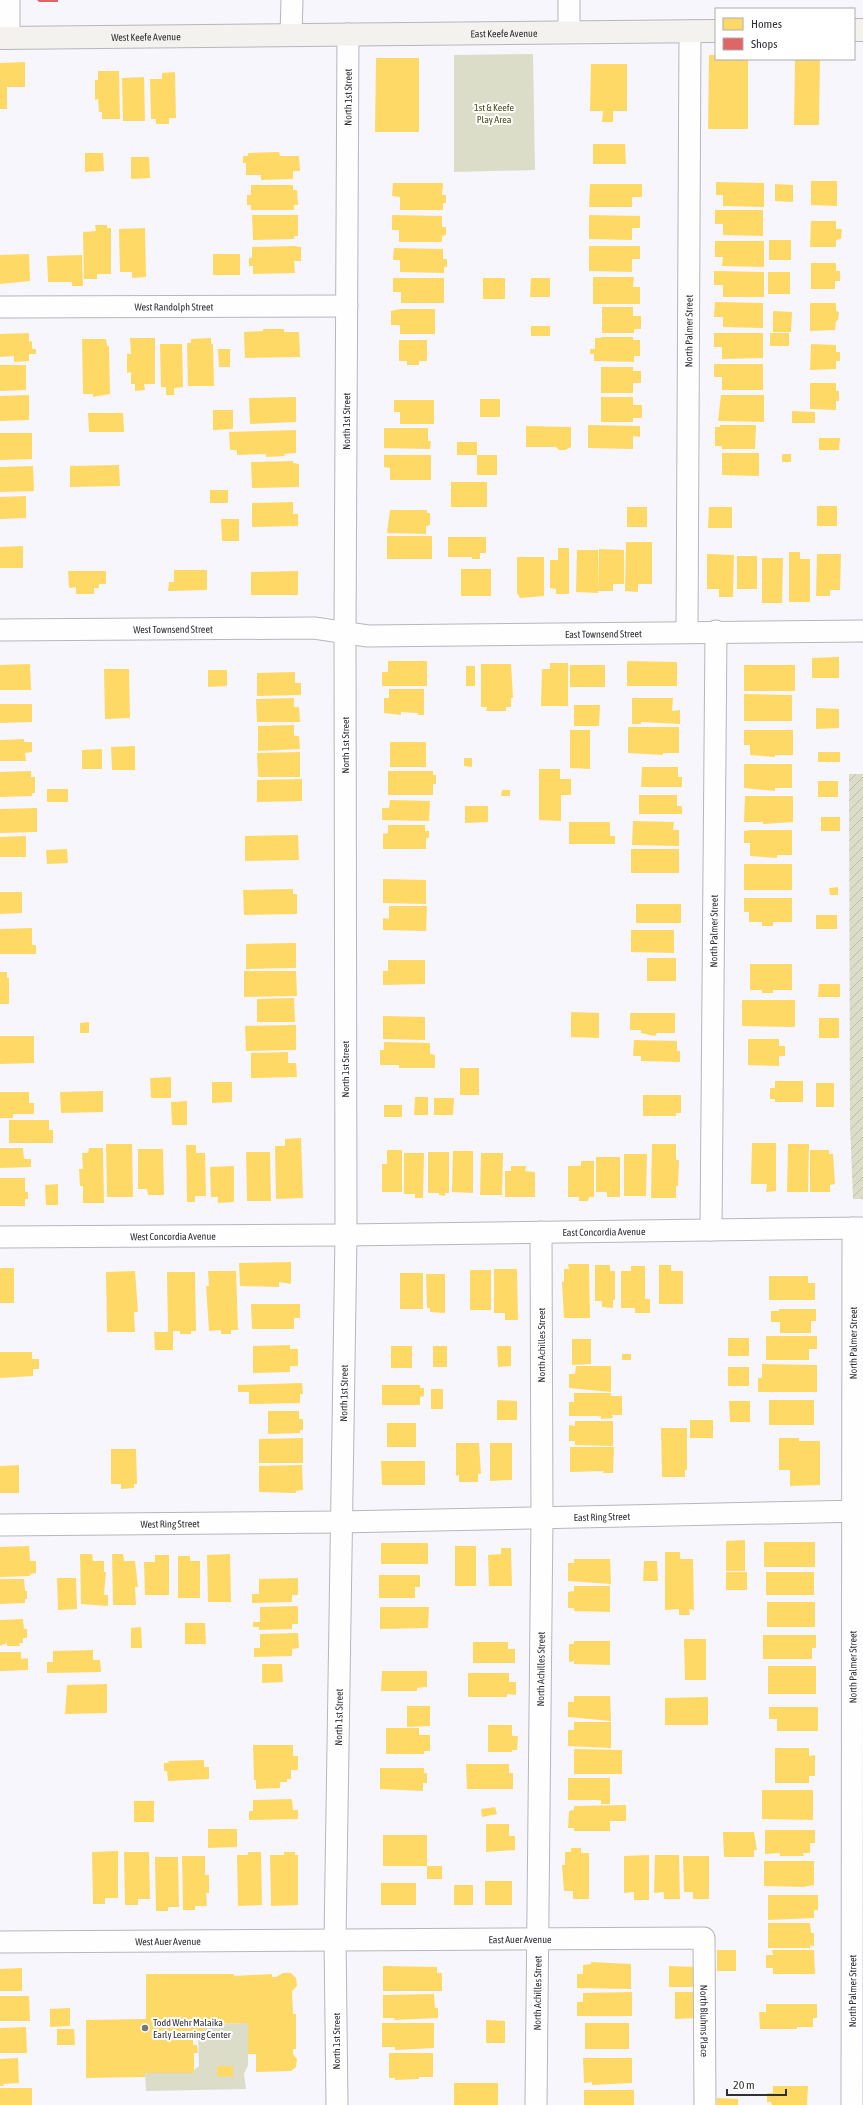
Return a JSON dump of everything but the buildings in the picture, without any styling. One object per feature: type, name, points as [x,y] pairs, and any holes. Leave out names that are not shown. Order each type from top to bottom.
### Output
[{"type":"street","points":[[4,38],[9,0]]},
{"type":"street","points":[[291,34],[292,0]]},
{"type":"street","points":[[569,0],[569,32]]},
{"type":"street","name":"North Palmer Street","points":[[687,632],[690,31]]},
{"type":"street","name":"East Keefe Avenue","points":[[291,34],[715,31]]},
{"type":"street","name":"West Keefe Avenue","points":[[4,38],[291,34]]},
{"type":"street","name":"North 1st Street","points":[[337,2105],[335,1939],[340,1522],[346,1235],[345,632],[348,34]]},
{"type":"street","name":"West Randolph Street","points":[[0,307],[347,306]]},
{"type":"street","name":"West Townsend Street","points":[[0,630],[314,628],[345,632]]},
{"type":"street","name":"East Townsend Street","points":[[345,632],[368,636],[863,631]]},
{"type":"street","name":"North Palmer Street","points":[[711,1230],[716,632]]},
{"type":"street","name":"North Palmer Street","points":[[852,2105],[858,1228]]},
{"type":"street","name":"East Concordia Avenue","points":[[346,1235],[858,1228]]},
{"type":"street","name":"North Achilles Street","points":[[536,2105],[542,1518],[542,1232]]},
{"type":"street","name":"West Concordia Avenue","points":[[0,1237],[346,1235]]},
{"type":"street","name":"East Ring Street","points":[[340,1522],[857,1512]]},
{"type":"street","name":"West Ring Street","points":[[0,1525],[340,1522]]},
{"type":"street","name":"East Auer Avenue","points":[[335,1939],[704,1938]]},
{"type":"street","name":"North Bluhms Place","points":[[704,1938],[705,2105]]},
{"type":"street","name":"West Auer Avenue","points":[[0,1942],[335,1939]]},
{"type":"green space","name":"1st & Keefe Play Area","points":[[533,54],[535,170],[454,172],[454,55]]},
{"type":"green space","points":[[849,774],[863,774],[863,1199],[853,1199],[850,1126]]},
{"type":"green space","points":[[248,2023],[248,2065],[244,2074],[246,2089],[146,2091],[145,2073],[194,2073],[194,2070],[199,2066],[198,2033],[204,2033],[204,2024]]},
{"type":"place","name":"Todd Wehr Malaika Early Learning Center","points":[[145,2028]]}]
